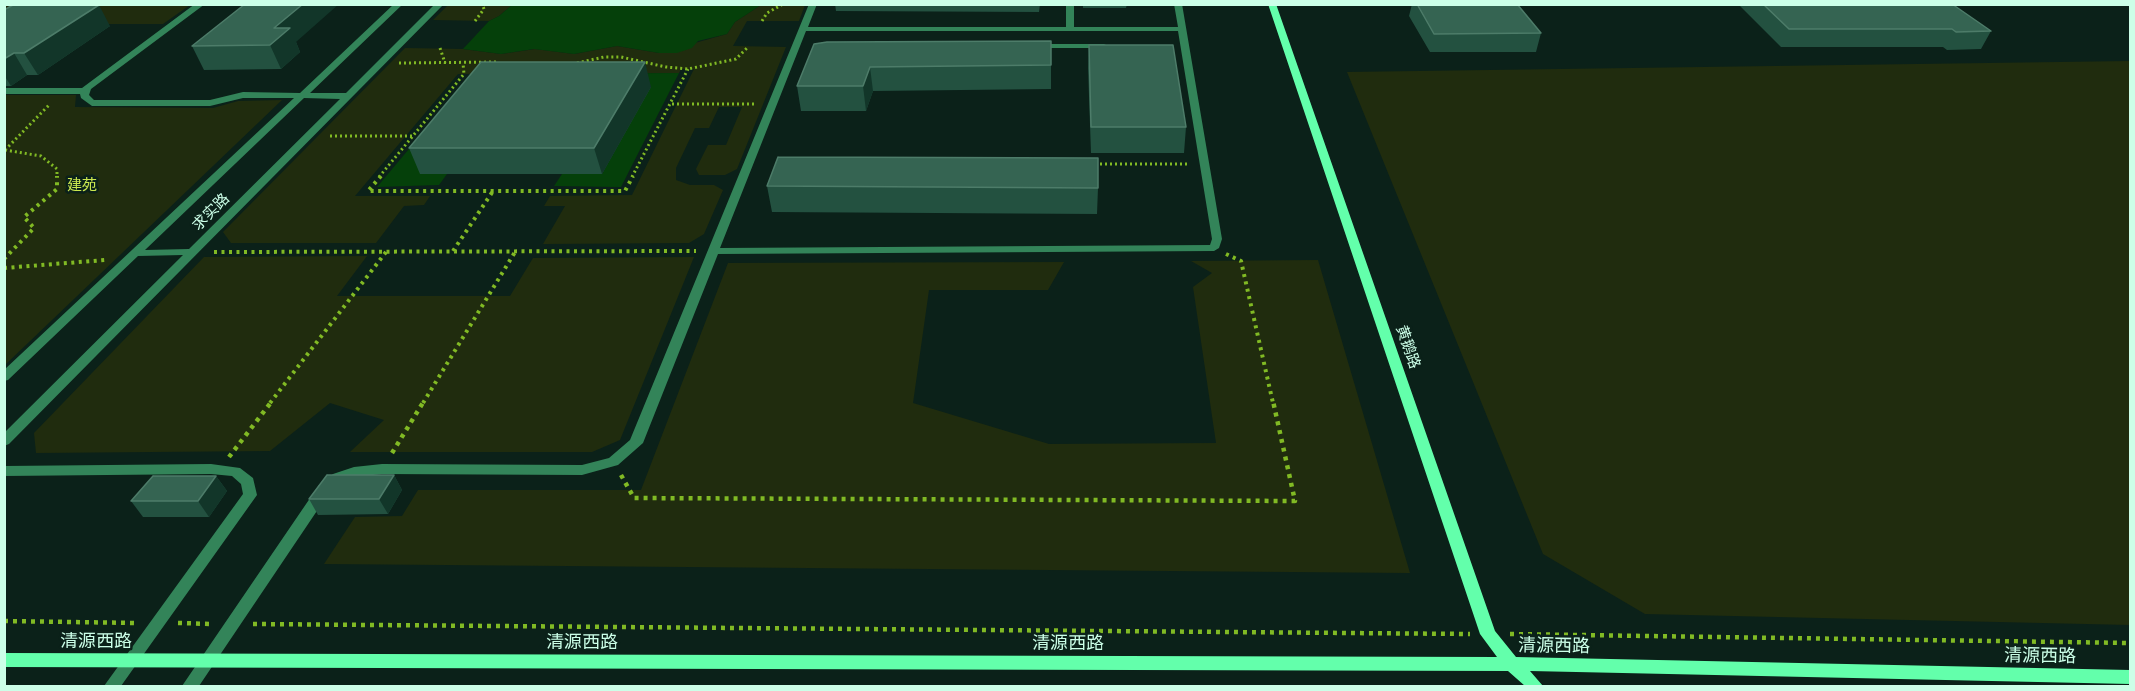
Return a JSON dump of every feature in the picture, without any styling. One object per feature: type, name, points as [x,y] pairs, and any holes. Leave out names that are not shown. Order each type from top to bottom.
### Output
[{"type":"main road","name":"黄鹅路","points":[[1272,4],[1488,634],[1512,664],[1535,687]]},
{"type":"main road","name":"清源西路","points":[[4,660],[1512,664],[2130,677]]},
{"type":"lane","points":[[201,4],[87,88],[84,96],[92,103],[210,103],[243,95],[349,96]]},
{"type":"lane","name":"求实路","points":[[4,377],[399,4]]},
{"type":"lane","name":"求实路","points":[[4,441],[440,4]]},
{"type":"lane","points":[[190,687],[324,489],[338,478],[354,472],[382,468],[582,470],[613,462],[636,443],[813,4]]},
{"type":"lane","points":[[1070,4],[1070,29]]},
{"type":"lane","points":[[712,251],[1214,248],[1218,239],[1178,4]]},
{"type":"lane","points":[[802,29],[1182,29]]},
{"type":"lane","points":[[796,45],[808,45]]},
{"type":"lane","points":[[1032,46],[1114,46]]},
{"type":"lane","points":[[1173,46],[1185,46]]},
{"type":"lane","points":[[4,91],[86,91]]},
{"type":"lane","points":[[133,255],[193,252]]},
{"type":"lane","points":[[4,471],[219,470],[235,471],[248,482],[250,495],[112,687]]},
{"type":"path","points":[[475,21],[484,9],[482,4]]},
{"type":"path","points":[[762,21],[767,13],[783,4]]},
{"type":"path","points":[[571,65],[604,57],[621,57],[666,67],[688,69],[736,59],[748,47]]},
{"type":"path","points":[[440,48],[445,63]]},
{"type":"path","points":[[381,63],[498,62],[506,67]]},
{"type":"path","points":[[463,63],[464,74],[368,191],[625,191],[672,104],[688,69]]},
{"type":"path","points":[[5,150],[63,91]]},
{"type":"path","points":[[672,104],[772,104]]},
{"type":"path","points":[[308,136],[413,136]]},
{"type":"path","points":[[4,259],[34,228],[24,217],[57,189],[57,169],[41,156],[5,150]]},
{"type":"path","points":[[1088,164],[1205,164]]},
{"type":"path","points":[[453,252],[493,191]]},
{"type":"path","points":[[613,462],[634,498],[1295,501],[1241,261],[1214,248]]},
{"type":"path","points":[[382,468],[515,251]]},
{"type":"path","points":[[193,252],[712,251]]},
{"type":"path","points":[[219,470],[386,252]]},
{"type":"path","points":[[4,268],[133,255]]},
{"type":"path","name":"清源西路","points":[[4,621],[1488,634],[2130,643]]},
{"type":"green space","points":[[5,5],[190,5],[163,24],[13,24],[5,29]]},
{"type":"green space","points":[[448,5],[512,5],[489,21],[433,20]]},
{"type":"green space","points":[[761,5],[805,5],[799,21],[747,21],[733,46],[786,47],[737,169],[725,175],[699,175],[696,169],[708,145],[726,145],[742,107],[719,107],[709,128],[695,128],[676,168],[676,180],[690,185],[714,185],[723,190],[704,234],[689,243],[543,244],[565,206],[544,206],[550,196],[632,195],[694,69],[681,69],[679,73],[458,74],[355,196],[430,196],[424,205],[404,206],[376,243],[231,243],[223,232],[405,48],[463,49],[501,54],[535,49],[574,54],[617,46],[659,53],[727,34],[735,22]]},
{"type":"green space","points":[[2130,61],[2130,625],[1645,614],[1543,554],[1347,72]]},
{"type":"green space","name":"建苑","points":[[5,95],[76,95],[75,107],[213,108],[238,101],[282,100],[5,365]]},
{"type":"green space","points":[[367,256],[337,296],[510,296],[533,258],[694,257],[620,440],[592,452],[350,452],[384,420],[330,403],[270,451],[36,453],[34,433],[204,257]]},
{"type":"green space","points":[[1318,260],[1410,573],[324,564],[355,517],[402,516],[418,490],[641,490],[728,263],[1064,262],[1048,290],[929,290],[913,403],[1049,444],[1216,443],[1193,287],[1212,273],[1191,261]]},
{"type":"shaded area","points":[[512,5],[761,5],[735,22],[727,34],[698,41],[692,48],[677,53],[659,53],[617,46],[574,54],[534,49],[501,54],[463,49],[489,21]]},
{"type":"shaded area","points":[[679,73],[621,187],[554,186],[562,174],[602,174],[651,86],[420,173],[447,174],[439,185],[377,187],[472,74]]},
{"type":"building","points":[[245,4],[303,4],[274,28],[290,28],[270,45],[192,46]]},
{"type":"building","points":[[1417,4],[1517,4],[1541,33],[1434,34]]},
{"type":"building","points":[[1763,4],[1952,4],[1991,31],[1789,29]]},
{"type":"building","points":[[13,5],[99,5],[24,53],[14,53],[4,59],[4,10]]},
{"type":"building","points":[[1051,41],[1051,65],[870,67],[863,86],[797,86],[814,44],[827,42]]},
{"type":"building","points":[[1089,45],[1173,45],[1186,127],[1091,127]]},
{"type":"building","points":[[481,62],[645,62],[594,148],[409,148]]},
{"type":"building","points":[[778,157],[1098,158],[1098,188],[767,186]]},
{"type":"building","points":[[327,475],[394,475],[379,499],[309,499]]},
{"type":"building","points":[[153,476],[216,476],[198,501],[131,501]]}]
